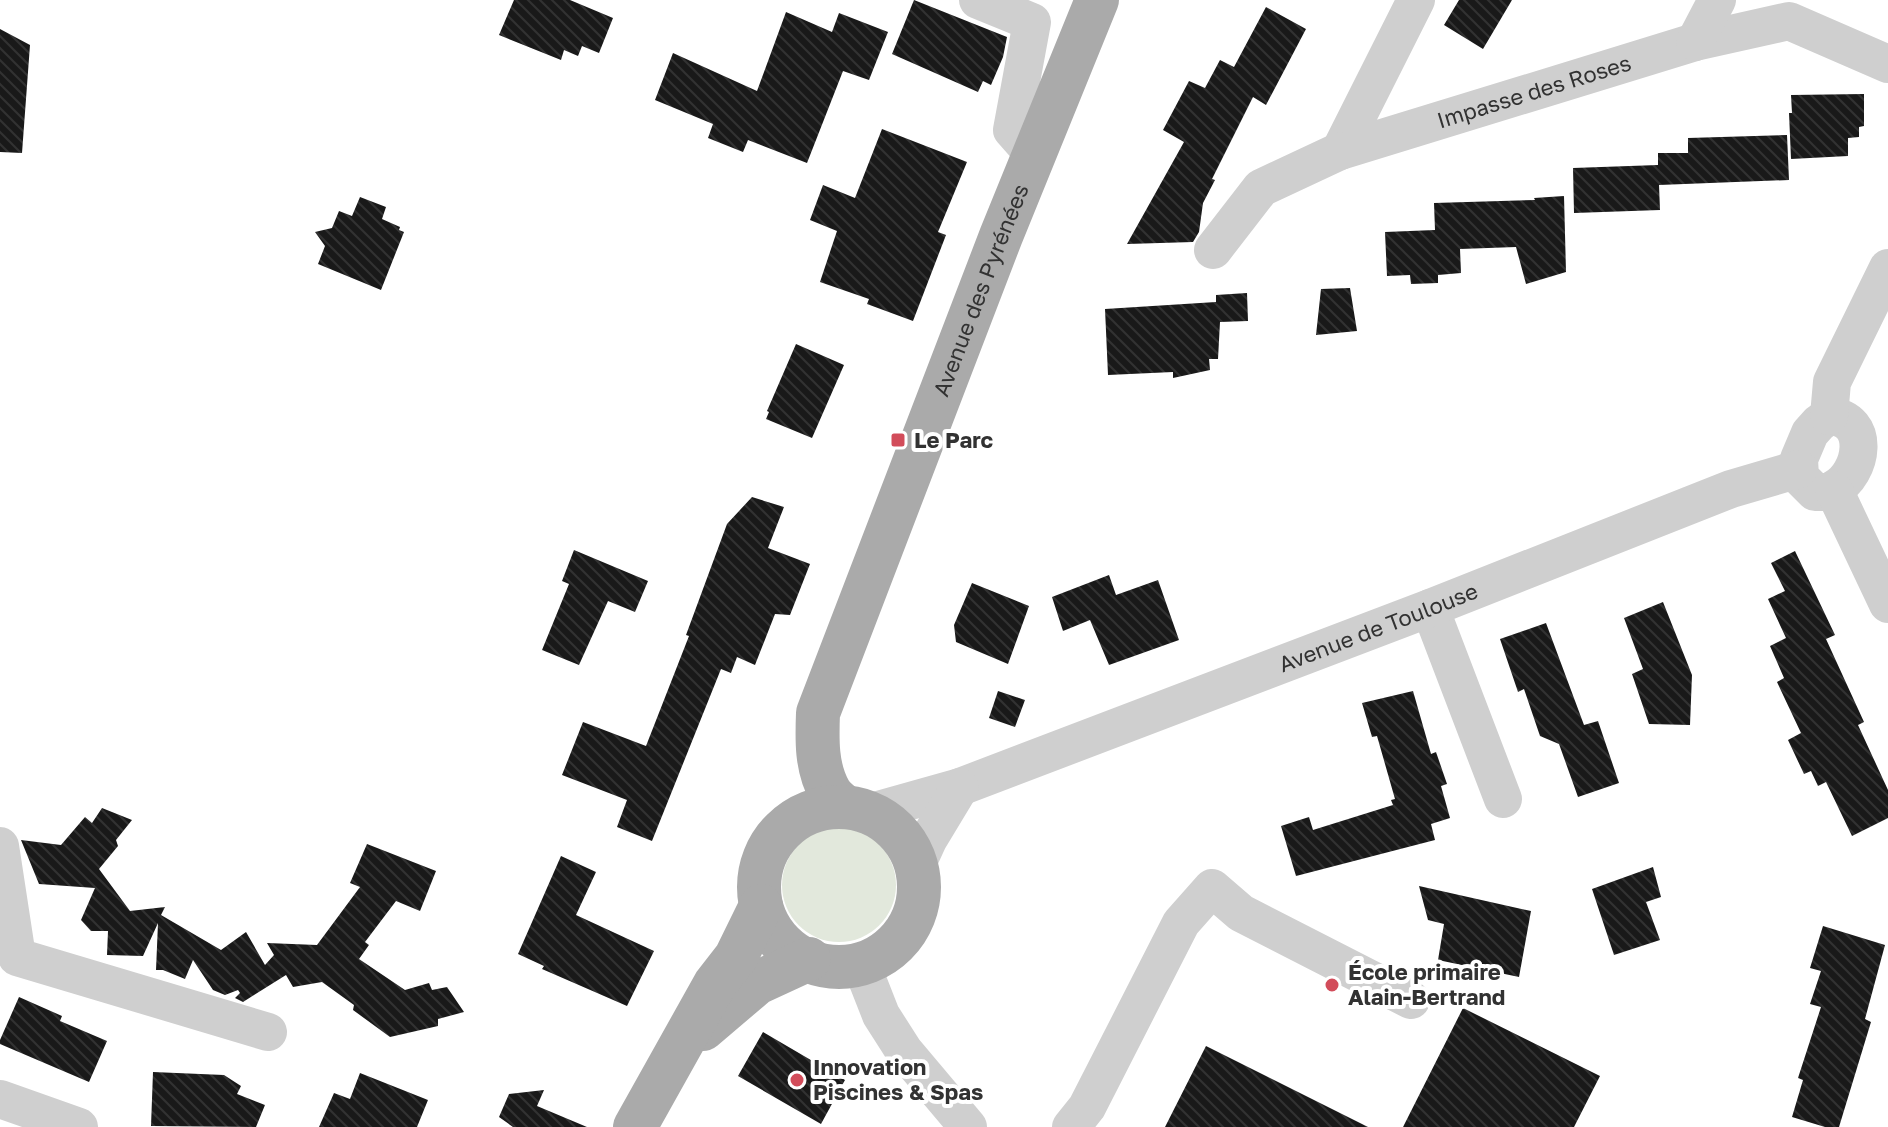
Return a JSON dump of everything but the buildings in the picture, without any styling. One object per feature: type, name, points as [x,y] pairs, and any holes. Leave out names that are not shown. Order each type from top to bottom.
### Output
[{"type":"main road","name":"Avenue des Pyrénées","points":[[858,809],[830,793],[817,745],[818,713],[996,251],[1097,0]]},
{"type":"main road","points":[[789,824],[789,790],[818,713]]},
{"type":"main road","points":[[825,807],[858,809],[901,834],[917,864],[920,892],[913,919],[898,942],[886,952],[861,964],[844,967],[816,964],[788,949],[772,931],[761,906],[762,864],[770,845],[789,824],[825,807]]},
{"type":"main road","points":[[635,1127],[715,984],[736,957],[761,906]]},
{"type":"main road","points":[[680,1049],[757,983],[809,959]]},
{"type":"street","points":[[978,0],[1032,22],[1012,130],[1034,155]]},
{"type":"street","points":[[1340,151],[1416,0]]},
{"type":"street","points":[[1695,42],[1717,0]]},
{"type":"street","name":"Impasse des Roses","points":[[1213,250],[1261,188],[1340,151],[1695,42],[1789,21],[1888,64]]},
{"type":"street","points":[[1859,427],[1819,423],[1810,433],[1799,459],[1799,469],[1800,477],[1815,492],[1834,490],[1849,475],[1859,452],[1859,427],[1832,382],[1888,268]]},
{"type":"street","name":"Avenue de Toulouse","points":[[858,809],[960,787],[1430,608],[1731,489],[1799,469]]},
{"type":"street","points":[[1834,490],[1888,604]]},
{"type":"street","points":[[1430,608],[1503,799]]},
{"type":"street","points":[[917,864],[960,787]]},
{"type":"street","points":[[0,846],[17,957],[268,1032]]},
{"type":"street","points":[[1071,1127],[1087,1107],[1181,923],[1212,888],[1241,913],[1411,1000]]},
{"type":"street","points":[[861,964],[881,1015],[904,1051],[968,1127]]},
{"type":"street","points":[[0,1099],[79,1127]]},
{"type":"shaded area","points":[[839,828],[861,832],[879,845],[892,863],[896,885],[892,907],[879,925],[861,938],[839,942],[817,938],[799,925],[786,907],[782,885],[786,863],[799,845],[817,832]]},
{"type":"place","name":"Le Parc","points":[[898,440]]},
{"type":"place","name":"École primaire Alain-Bertrand","points":[[1332,985]]},
{"type":"place","name":"Innovation Piscines & Spas","points":[[797,1080]]}]
